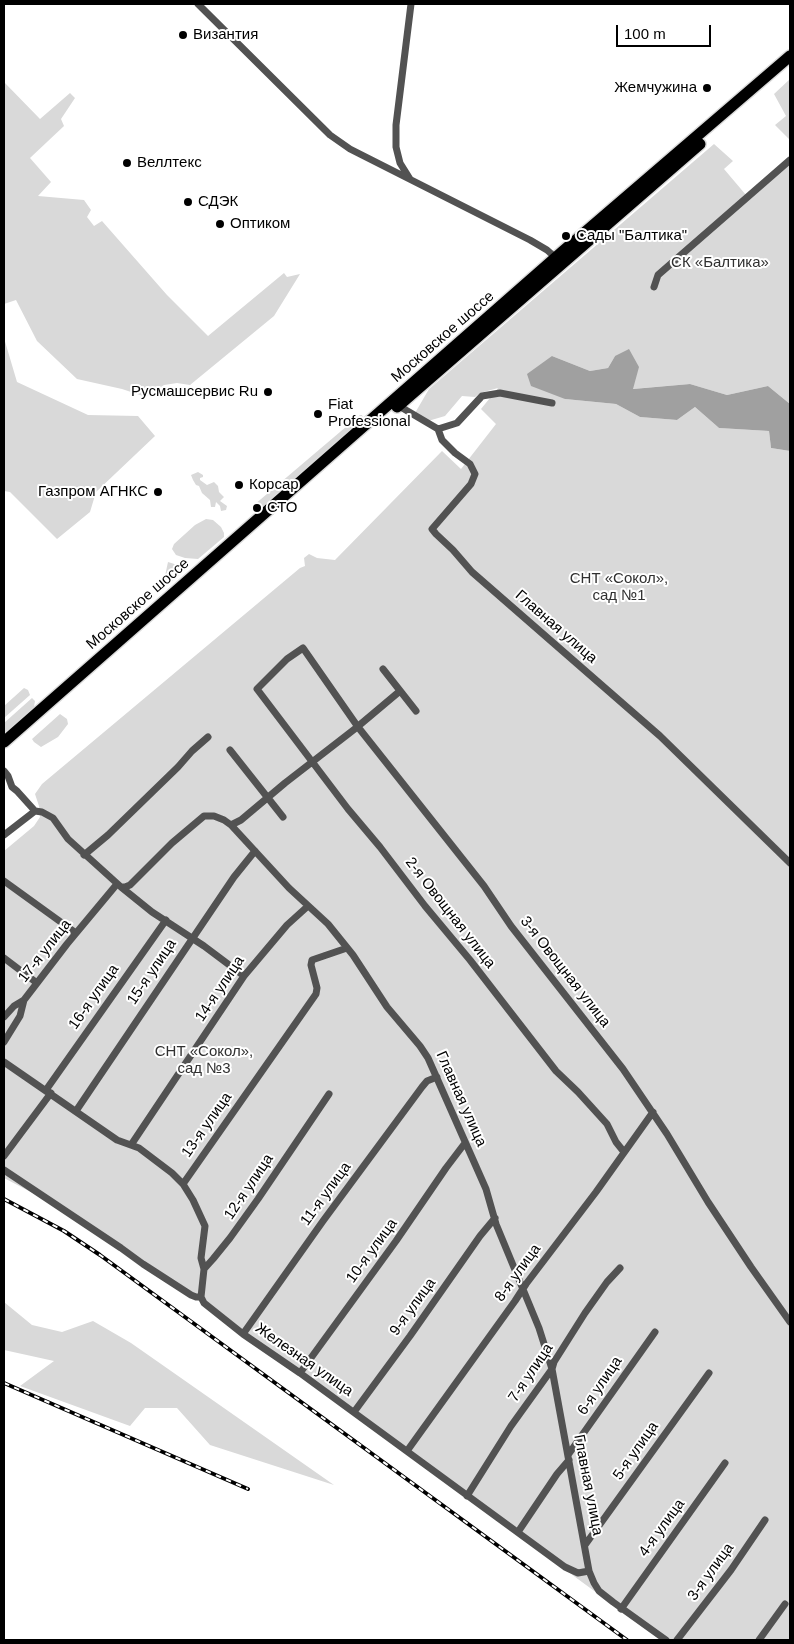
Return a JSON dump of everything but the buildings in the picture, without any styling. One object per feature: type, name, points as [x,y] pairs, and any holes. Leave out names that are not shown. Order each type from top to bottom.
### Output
[{"type":"main road","name":"Московское шоссе","points":[[4,751],[58,699],[559,261],[790,56]]},
{"type":"main road","name":"Московское шоссе","points":[[4,742],[58,699],[400,406],[559,261],[790,65]]},
{"type":"street","points":[[198,4],[330,135],[350,150],[530,240],[547,250],[559,261]]},
{"type":"street","points":[[410,180],[400,163],[396,147],[396,125],[411,4]]},
{"type":"street","points":[[654,287],[658,275],[790,160]]},
{"type":"street","points":[[438,429],[457,423],[482,396],[500,392],[552,403]]},
{"type":"street","name":"Главная улица","points":[[400,406],[438,429],[442,440],[470,464],[475,474],[471,484],[432,529],[436,534],[472,572],[660,736],[790,864]]},
{"type":"street","name":"3-я Овощная улица","points":[[257,689],[287,660],[303,648],[358,727],[484,886],[511,926],[623,1069],[653,1112],[708,1202],[790,1322]]},
{"type":"street","points":[[384,669],[416,711]]},
{"type":"street","name":"2-я Овощная улица","points":[[257,689],[348,809],[470,960],[556,1071],[607,1124],[613,1137],[624,1152]]},
{"type":"street","points":[[231,825],[241,820],[400,691]]},
{"type":"street","points":[[84,854],[108,835],[208,737]]},
{"type":"street","points":[[230,750],[283,816]]},
{"type":"street","points":[[4,771],[12,787],[35,811],[42,812],[53,818],[68,839],[119,885],[152,912],[244,976]]},
{"type":"street","points":[[4,835],[35,811]]},
{"type":"street","name":"Главная улица","points":[[119,885],[125,887],[130,885],[172,843],[204,816],[214,816],[231,825],[289,888],[328,924],[387,1006],[420,1046],[437,1077],[486,1189],[522,1289],[539,1328],[552,1369],[589,1572],[599,1591],[666,1640]]},
{"type":"street","name":"15-я улица","points":[[76,1111],[192,938],[234,877],[255,851]]},
{"type":"street","points":[[4,881],[76,934]]},
{"type":"street","name":"17-я улица","points":[[4,1042],[20,1016],[24,1000],[76,934],[119,885]]},
{"type":"street","name":"14-я улица","points":[[130,1145],[244,976],[287,924],[308,906]]},
{"type":"street","name":"16-я улица","points":[[4,1156],[166,920]]},
{"type":"street","name":"13-я улица","points":[[183,1184],[316,994],[317,988],[311,964],[312,960],[347,948]]},
{"type":"street","points":[[4,958],[37,983]]},
{"type":"street","points":[[4,1017],[14,1006],[24,1000]]},
{"type":"street","points":[[4,1062],[116,1140],[139,1148],[172,1173],[183,1184],[205,1226],[201,1296]]},
{"type":"street","name":"11-я улица","points":[[243,1334],[407,1107],[427,1081],[437,1077]]},
{"type":"street","name":"12-я улица","points":[[204,1269],[247,1215],[329,1094]]},
{"type":"street","name":"8-я улица","points":[[407,1451],[522,1289],[601,1186],[653,1112]]},
{"type":"street","name":"10-я улица","points":[[300,1374],[465,1143]]},
{"type":"street","name":"Железная улица","points":[[4,1170],[143,1264],[196,1297],[201,1296],[204,1303],[243,1334],[354,1412],[565,1567],[578,1573],[589,1572]]},
{"type":"street","name":"9-я улица","points":[[354,1412],[480,1236],[495,1218]]},
{"type":"street","name":"7-я улица","points":[[467,1496],[511,1426],[552,1369],[554,1362],[585,1313],[607,1282],[620,1268]]},
{"type":"street","name":"6-я улица","points":[[518,1532],[655,1332]]},
{"type":"street","name":"5-я улица","points":[[585,1545],[709,1374]]},
{"type":"street","name":"4-я улица","points":[[622,1609],[724,1463]]},
{"type":"street","name":"3-я улица","points":[[677,1640],[731,1570],[765,1520]]},
{"type":"street","points":[[759,1640],[785,1604]]},
{"type":"green space","points":[[790,79],[790,140],[775,125],[786,116],[774,94]]},
{"type":"green space","points":[[4,82],[40,119],[70,93],[75,98],[61,119],[64,126],[30,158],[51,182],[38,196],[84,200],[91,210],[87,217],[94,226],[102,221],[167,295],[208,336],[284,273],[287,277],[300,274],[274,316],[190,385],[177,383],[164,385],[146,397],[122,389],[77,379],[37,341],[16,300],[4,304]]},
{"type":"green space","points":[[714,144],[733,161],[724,169],[746,195],[790,157],[790,404],[768,386],[727,395],[690,384],[632,389],[615,356],[608,368],[590,371],[552,356],[565,399],[616,404],[640,417],[677,420],[695,407],[719,428],[769,431],[771,448],[790,451],[790,1640],[661,1640],[135,1254],[48,1201],[4,1178],[4,851],[34,826],[40,817],[35,794],[42,784],[300,568],[305,566],[304,558],[309,554],[317,558],[335,560],[442,451],[461,469],[496,424],[481,409],[498,388],[480,393],[475,397],[462,396],[445,416],[428,421],[415,413],[429,389]]},
{"type":"green space","points":[[4,338],[17,382],[88,415],[138,416],[155,436],[96,492],[90,512],[57,539],[10,492],[4,491]]},
{"type":"green space","points":[[360,415],[364,419],[257,512],[253,511],[254,505]]},
{"type":"green space","points":[[198,472],[203,475],[200,480],[207,485],[214,482],[218,486],[219,492],[224,497],[220,501],[227,506],[226,510],[221,511],[220,506],[216,502],[215,507],[211,507],[210,500],[202,493],[191,475]]},
{"type":"green space","points":[[206,519],[213,520],[221,527],[224,537],[198,559],[176,555],[172,549],[174,544],[195,525]]},
{"type":"green space","points":[[168,562],[187,568],[162,590]]},
{"type":"green space","points":[[24,688],[28,690],[30,695],[4,718],[4,706]]},
{"type":"green space","points":[[32,698],[35,701],[34,707],[36,711],[4,735],[4,723]]},
{"type":"green space","points":[[60,714],[67,719],[68,724],[58,737],[41,747],[34,742],[32,739]]},
{"type":"green space","points":[[4,1302],[32,1325],[62,1332],[93,1321],[131,1343],[334,1485],[210,1445],[177,1408],[145,1408],[130,1426],[20,1386],[54,1361],[4,1350]]},
{"type":"shaded area","points":[[629,349],[639,367],[633,389],[690,384],[727,395],[768,386],[790,404],[790,451],[771,448],[769,431],[719,428],[695,407],[677,420],[640,417],[616,404],[565,399],[531,386],[527,374],[552,356],[590,371],[608,368],[615,356]]},
{"type":"railway","points":[[4,1199],[64,1231],[100,1255],[627,1640]]},
{"type":"railway","points":[[4,1383],[248,1489]]},
{"type":"place","name":"Византия","points":[[183,35]]},
{"type":"place","name":"Жемчужина","points":[[707,88]]},
{"type":"place","name":"Веллтекс","points":[[127,163]]},
{"type":"place","name":"СДЭК","points":[[188,202]]},
{"type":"place","name":"Оптиком","points":[[220,224]]},
{"type":"place","name":"Сады \"Балтика\"","points":[[566,236]]},
{"type":"place","name":"Русмашсервис Ru","points":[[268,392]]},
{"type":"place","name":"Fiat Professional","points":[[318,414]]},
{"type":"place","name":"Корсар","points":[[239,485]]},
{"type":"place","name":"Газпром АГНКС","points":[[158,492]]},
{"type":"place","name":"СТО","points":[[257,508]]},
{"type":"park label","name":"СК «Балтика»","points":[[720,263]]},
{"type":"park label","name":"СНТ «Сокол», сад №1","points":[[619,588]]},
{"type":"park label","name":"СНТ «Сокол», сад №3","points":[[204,1060]]}]
